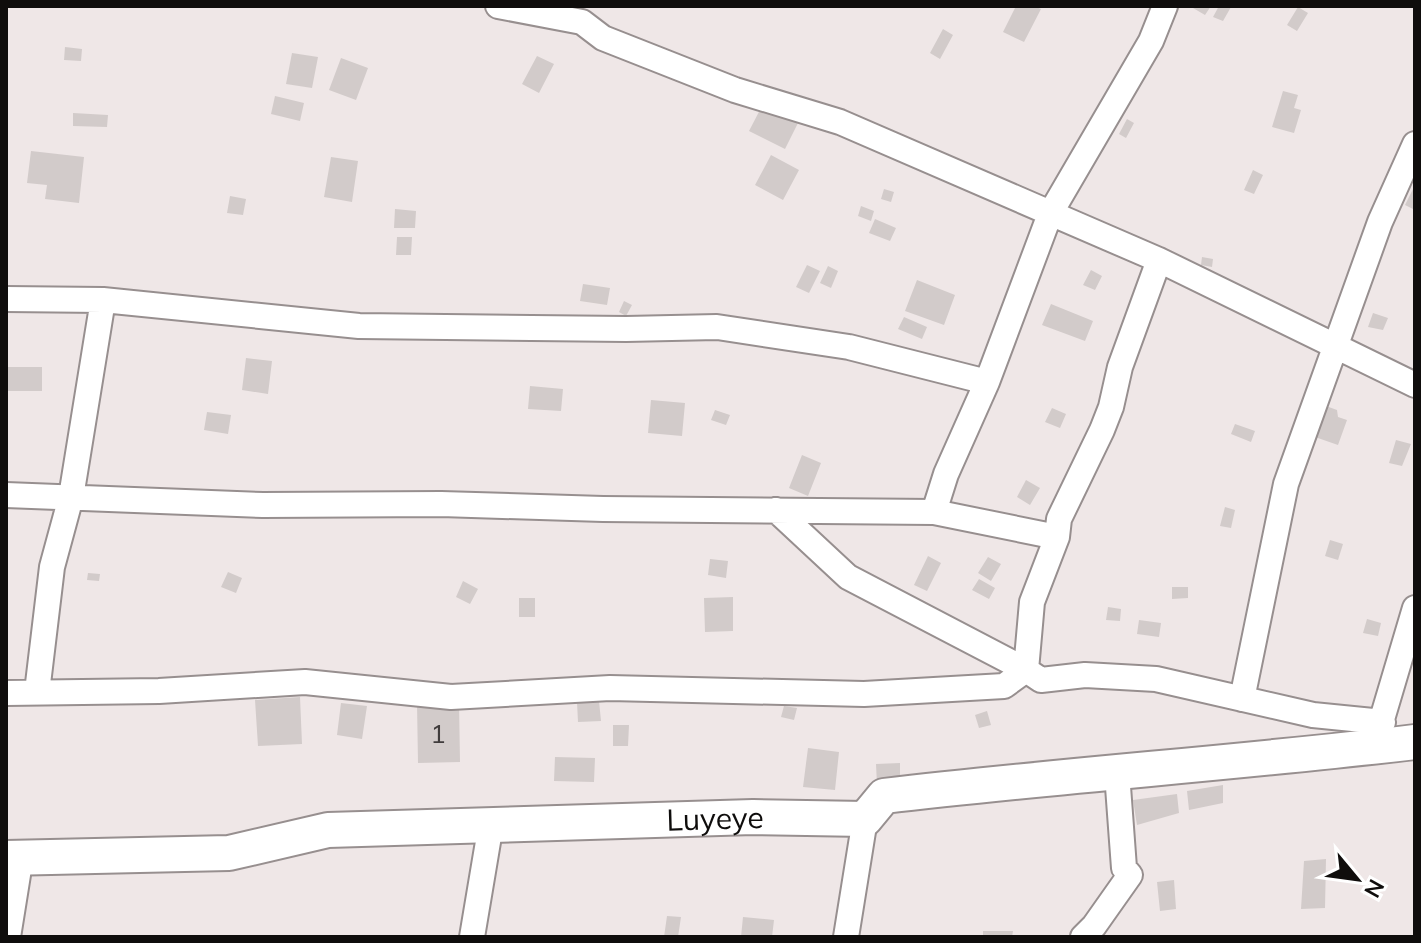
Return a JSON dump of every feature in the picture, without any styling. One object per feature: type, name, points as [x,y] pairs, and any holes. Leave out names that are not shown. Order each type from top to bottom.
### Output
[{"type":"street","points":[[498,6],[586,14],[603,38],[735,90],[840,122],[1159,260],[1415,385]]},
{"type":"street","points":[[934,512],[946,474],[987,382],[1050,214],[1151,41],[1165,6]]},
{"type":"street","points":[[1242,699],[1286,484],[1380,222],[1415,144]]},
{"type":"street","points":[[6,693],[159,691],[305,682],[451,697],[610,688],[864,694],[1004,686],[1026,670],[1032,602],[1057,537],[1059,519],[1111,407],[1120,367],[1159,260]]},
{"type":"street","points":[[6,299],[103,300],[359,326],[717,327],[849,347],[987,382]]},
{"type":"street","points":[[37,692],[52,567],[71,497],[103,300]]},
{"type":"street","points":[[6,495],[263,505],[441,504],[934,512],[1057,537]]},
{"type":"street","points":[[776,510],[848,577],[1041,680],[1085,675],[1156,679],[1415,742]]},
{"type":"street","points":[[1378,735],[1415,608]]},
{"type":"street","points":[[846,937],[865,819],[884,796],[1001,782],[1117,773],[1378,735]]},
{"type":"street","points":[[1083,937],[1130,875],[1124,868],[1117,773]]},
{"type":"street","name":"Luyeye","points":[[13,857],[229,853],[328,830],[753,817],[865,819]]},
{"type":"street","points":[[472,937],[491,824]]},
{"type":"street","points":[[8,937],[13,857]]},
{"type":"building","points":[[1016,6],[1041,9],[1024,42],[1003,32]]},
{"type":"building","points":[[1194,6],[1211,6],[1205,15]]},
{"type":"building","points":[[1219,6],[1231,7],[1223,21],[1213,17]]},
{"type":"building","points":[[1298,7],[1308,13],[1297,31],[1287,25]]},
{"type":"building","points":[[943,29],[953,35],[940,59],[930,53]]},
{"type":"building","points":[[65,47],[82,49],[81,61],[64,60]]},
{"type":"building","points":[[292,53],[318,57],[312,88],[286,84]]},
{"type":"building","points":[[537,56],[554,64],[539,93],[522,84]]},
{"type":"building","points":[[341,58],[368,68],[356,100],[329,90]]},
{"type":"building","points":[[1283,91],[1298,95],[1294,108],[1301,110],[1294,133],[1272,127]]},
{"type":"building","points":[[275,96],[304,103],[300,121],[271,114]]},
{"type":"building","points":[[762,106],[798,123],[785,149],[749,131]]},
{"type":"building","points":[[73,113],[108,115],[107,127],[73,126]]},
{"type":"building","points":[[1127,119],[1134,123],[1126,138],[1119,134]]},
{"type":"building","points":[[31,151],[84,157],[79,203],[45,199],[47,185],[27,183]]},
{"type":"building","points":[[771,155],[799,170],[783,200],[755,185]]},
{"type":"building","points":[[331,157],[358,161],[352,202],[324,197]]},
{"type":"building","points":[[1253,170],[1263,175],[1254,194],[1244,190]]},
{"type":"building","points":[[1415,185],[1415,210],[1405,205]]},
{"type":"building","points":[[884,189],[894,192],[891,202],[881,199]]},
{"type":"building","points":[[230,196],[246,199],[243,215],[227,213]]},
{"type":"building","points":[[861,206],[874,211],[871,221],[858,216]]},
{"type":"building","points":[[395,209],[416,211],[415,228],[394,228]]},
{"type":"building","points":[[875,219],[896,228],[890,241],[869,233]]},
{"type":"building","points":[[397,237],[412,237],[411,255],[396,255]]},
{"type":"building","points":[[1202,257],[1213,259],[1212,267],[1201,265]]},
{"type":"building","points":[[807,265],[820,271],[809,293],[796,287]]},
{"type":"building","points":[[828,266],[838,271],[831,288],[820,283]]},
{"type":"building","points":[[1091,270],[1102,276],[1095,290],[1083,285]]},
{"type":"building","points":[[917,280],[955,295],[944,325],[905,311]]},
{"type":"building","points":[[583,284],[610,288],[607,305],[580,301]]},
{"type":"building","points":[[624,301],[632,305],[626,316],[619,312]]},
{"type":"building","points":[[1051,304],[1093,321],[1085,341],[1042,325]]},
{"type":"building","points":[[1373,313],[1388,318],[1383,330],[1368,327]]},
{"type":"building","points":[[904,317],[927,327],[922,339],[898,329]]},
{"type":"building","points":[[246,358],[272,361],[268,394],[242,390]]},
{"type":"building","points":[[6,367],[42,367],[42,391],[6,391]]},
{"type":"building","points":[[530,386],[563,389],[561,411],[528,409]]},
{"type":"building","points":[[651,400],[685,403],[682,436],[648,433]]},
{"type":"building","points":[[1326,406],[1337,410],[1338,417],[1347,420],[1338,445],[1315,437]]},
{"type":"building","points":[[1052,408],[1066,414],[1060,428],[1045,422]]},
{"type":"building","points":[[715,410],[730,415],[726,425],[711,420]]},
{"type":"building","points":[[207,412],[231,415],[228,434],[204,430]]},
{"type":"building","points":[[1235,424],[1255,431],[1251,442],[1231,434]]},
{"type":"building","points":[[1396,440],[1411,444],[1402,466],[1389,463]]},
{"type":"building","points":[[802,455],[821,463],[808,496],[789,488]]},
{"type":"building","points":[[1026,480],[1040,488],[1030,505],[1017,497]]},
{"type":"building","points":[[1225,507],[1235,510],[1231,528],[1220,526]]},
{"type":"building","points":[[1330,540],[1343,544],[1338,560],[1325,556]]},
{"type":"building","points":[[928,556],[941,563],[927,591],[914,585]]},
{"type":"building","points":[[988,557],[1001,564],[991,581],[978,573]]},
{"type":"building","points":[[710,559],[728,561],[726,578],[708,575]]},
{"type":"building","points":[[228,572],[242,578],[236,593],[221,587]]},
{"type":"building","points":[[88,573],[100,574],[99,581],[87,580]]},
{"type":"building","points":[[979,579],[995,588],[989,599],[972,590]]},
{"type":"building","points":[[463,581],[478,589],[470,604],[456,597]]},
{"type":"building","points":[[1172,587],[1188,587],[1188,598],[1172,599]]},
{"type":"building","points":[[733,597],[733,631],[705,632],[704,598]]},
{"type":"building","points":[[519,598],[535,598],[535,617],[519,617]]},
{"type":"building","points":[[1108,607],[1121,609],[1120,621],[1106,620]]},
{"type":"building","points":[[1367,619],[1381,623],[1378,636],[1363,633]]},
{"type":"building","points":[[1139,620],[1161,623],[1159,637],[1137,634]]},
{"type":"building","points":[[300,697],[302,744],[258,746],[255,700]]},
{"type":"building","points":[[599,701],[601,721],[578,722],[577,702]]},
{"type":"building","points":[[459,702],[460,762],[418,763],[417,703]]},
{"type":"building","points":[[341,703],[367,706],[362,739],[337,735]]},
{"type":"building","points":[[784,706],[797,708],[794,720],[781,717]]},
{"type":"building","points":[[987,711],[991,725],[979,728],[975,715]]},
{"type":"building","points":[[613,725],[629,725],[628,746],[613,746]]},
{"type":"building","points":[[808,748],[839,752],[835,790],[803,787]]},
{"type":"building","points":[[555,757],[595,758],[594,782],[554,781]]},
{"type":"building","points":[[900,763],[900,784],[877,785],[876,764]]},
{"type":"building","points":[[1223,785],[1223,803],[1189,810],[1187,791]]},
{"type":"building","points":[[1177,794],[1179,813],[1137,825],[1133,800]]},
{"type":"building","points":[[1326,859],[1325,908],[1301,909],[1304,861]]},
{"type":"building","points":[[1174,880],[1176,909],[1160,911],[1157,882]]},
{"type":"building","points":[[667,916],[681,917],[678,937],[664,937]]},
{"type":"building","points":[[743,917],[774,920],[772,937],[741,937]]},
{"type":"building","points":[[983,931],[1013,931],[1012,937],[983,937]]}]
